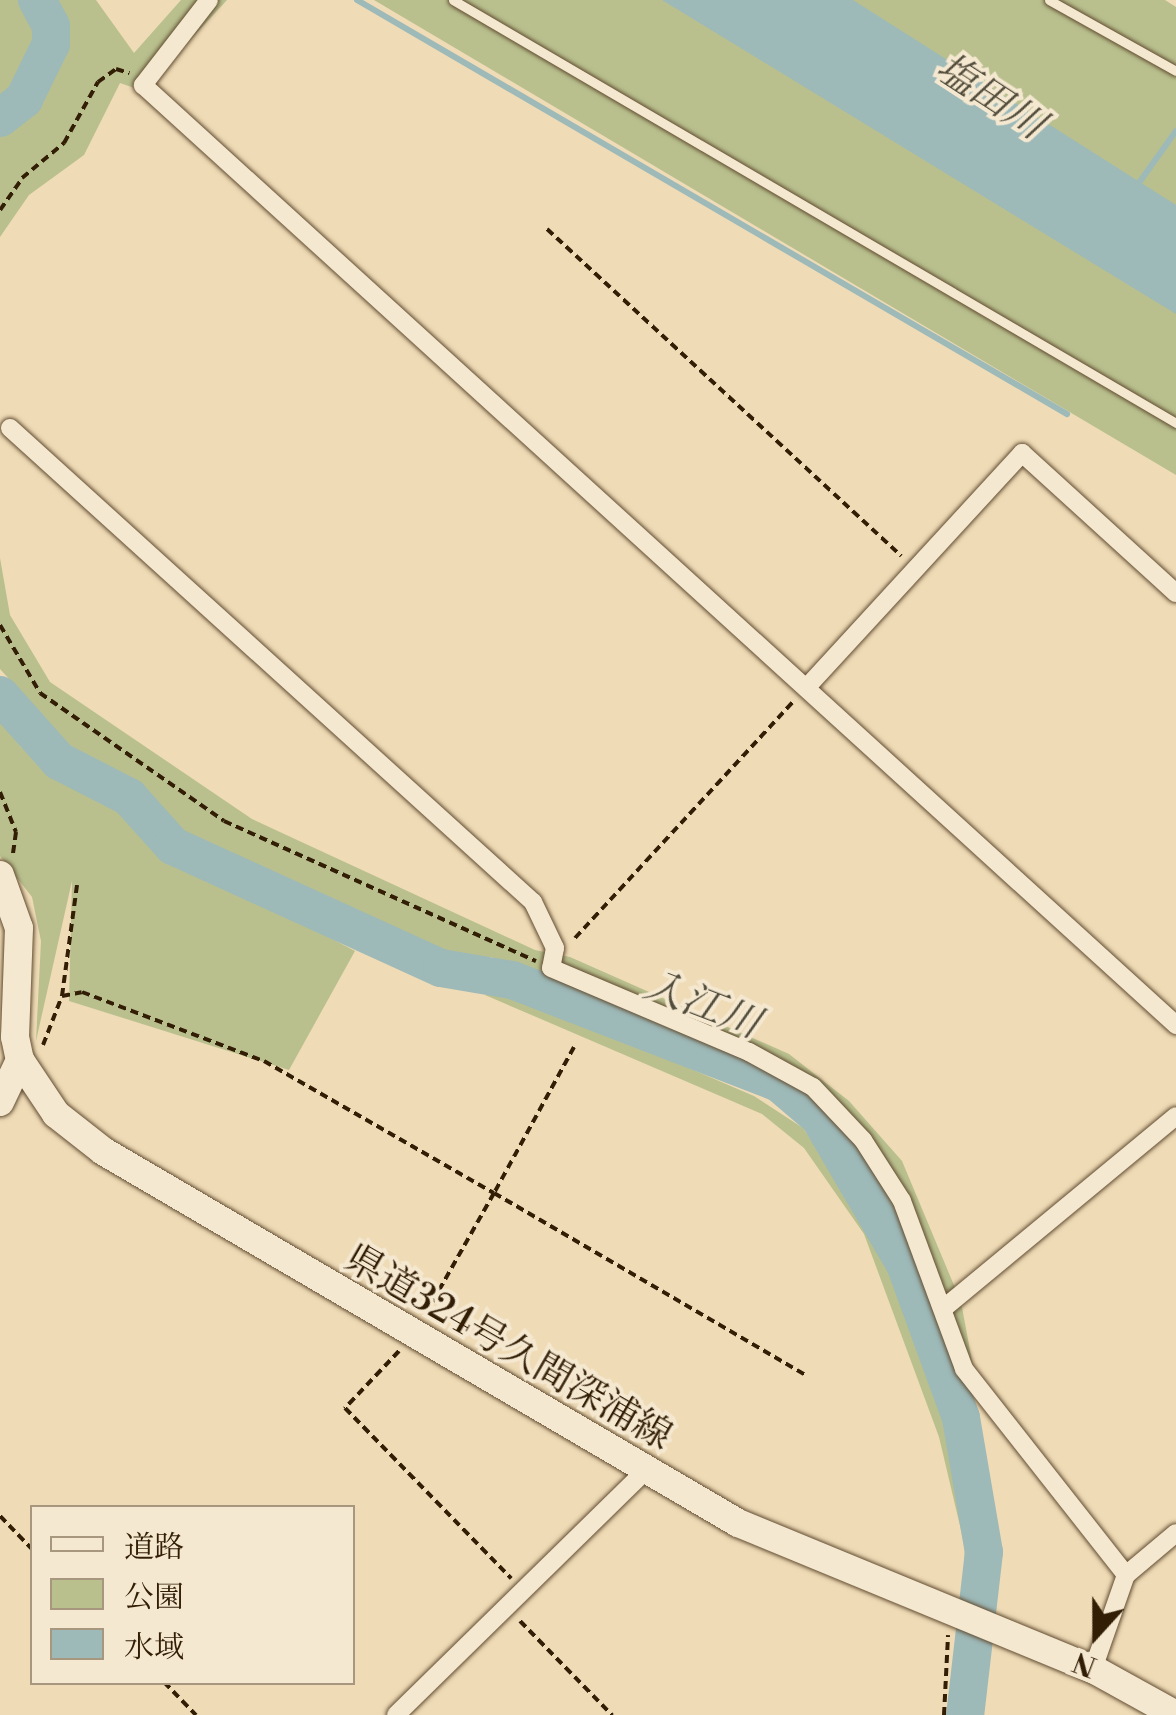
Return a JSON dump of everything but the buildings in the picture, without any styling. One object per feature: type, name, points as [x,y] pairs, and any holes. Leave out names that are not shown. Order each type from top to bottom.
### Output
[{"type":"main road","points":[[0,1102],[24,1071],[15,1037],[20,928],[1,876]]},
{"type":"main road","name":"県道324号久間深浦線","points":[[24,1071],[104,1152],[412,1337],[738,1523],[948,1613],[1092,1669],[1176,1715]]},
{"type":"street","points":[[209,0],[143,78],[1176,1024]]},
{"type":"street","points":[[10,428],[533,902],[555,948],[551,968],[749,1052],[813,1087],[864,1140],[902,1201],[964,1369],[1126,1575]]},
{"type":"street","points":[[807,687],[1022,453],[1176,592]]},
{"type":"street","points":[[944,1308],[1176,1116]]},
{"type":"street","points":[[396,1715],[645,1471]]},
{"type":"street","points":[[1092,1669],[1126,1575],[1176,1533]]},
{"type":"lane","points":[[452,0],[1176,424]]},
{"type":"lane","points":[[1049,0],[1176,72]]},
{"type":"path","points":[[0,210],[22,178],[64,144],[98,82],[116,68],[143,78]]},
{"type":"path","points":[[547,229],[916,569]]},
{"type":"path","points":[[0,624],[40,693],[224,821],[551,968]]},
{"type":"path","points":[[574,938],[807,687]]},
{"type":"path","points":[[0,792],[16,832],[1,876]]},
{"type":"path","points":[[24,1071],[62,996],[77,885]]},
{"type":"path","points":[[62,996],[82,992],[264,1060],[807,1376]]},
{"type":"path","points":[[523,1590],[346,1408],[412,1337],[574,1047]]},
{"type":"path","points":[[0,1516],[30,1547]]},
{"type":"path","points":[[506,1607],[612,1715]]},
{"type":"path","points":[[944,1715],[948,1613]]},
{"type":"path","points":[[167,1685],[196,1715]]},
{"type":"green space","points":[[0,0],[24,0],[38,27],[29,77],[0,101]]},
{"type":"green space","points":[[48,0],[96,0],[134,53],[181,0],[227,0],[143,91],[120,83],[84,155],[29,195],[0,237],[0,130],[38,96],[63,27]]},
{"type":"green space","points":[[374,0],[701,0],[1176,292],[1176,475]]},
{"type":"green space","points":[[776,0],[1165,0],[1176,7],[1176,254]]},
{"type":"green space","points":[[0,558],[10,615],[50,682],[252,819],[535,950],[570,957],[789,1054],[849,1101],[902,1161],[961,1302],[973,1366],[965,1386],[896,1215],[825,1114],[780,1079],[491,957],[436,958],[242,874],[162,826],[142,791],[68,744],[0,669]]},
{"type":"green space","points":[[0,711],[21,747],[94,788],[154,845],[355,951],[289,1070],[69,1001],[72,881],[36,1041],[41,941],[32,897],[0,856]]},
{"type":"green space","points":[[514,993],[754,1096],[803,1128],[870,1225],[947,1418],[976,1550],[962,1604],[965,1547],[939,1437],[864,1234],[804,1148],[762,1114],[485,995]]},
{"type":"water","name":"塩田川","points":[[662,0],[853,0],[1176,205],[1176,314]]},
{"type":"waterway","name":"入江川","points":[[0,118],[24,99],[51,44],[51,26],[37,0]]},
{"type":"waterway","points":[[357,0],[1067,414]]},
{"type":"waterway","points":[[1136,187],[1176,131]]},
{"type":"waterway","name":"入江川","points":[[0,695],[59,761],[129,797],[173,846],[441,968],[512,980],[779,1083],[819,1117],[905,1264],[961,1418],[984,1552],[965,1715]]}]
